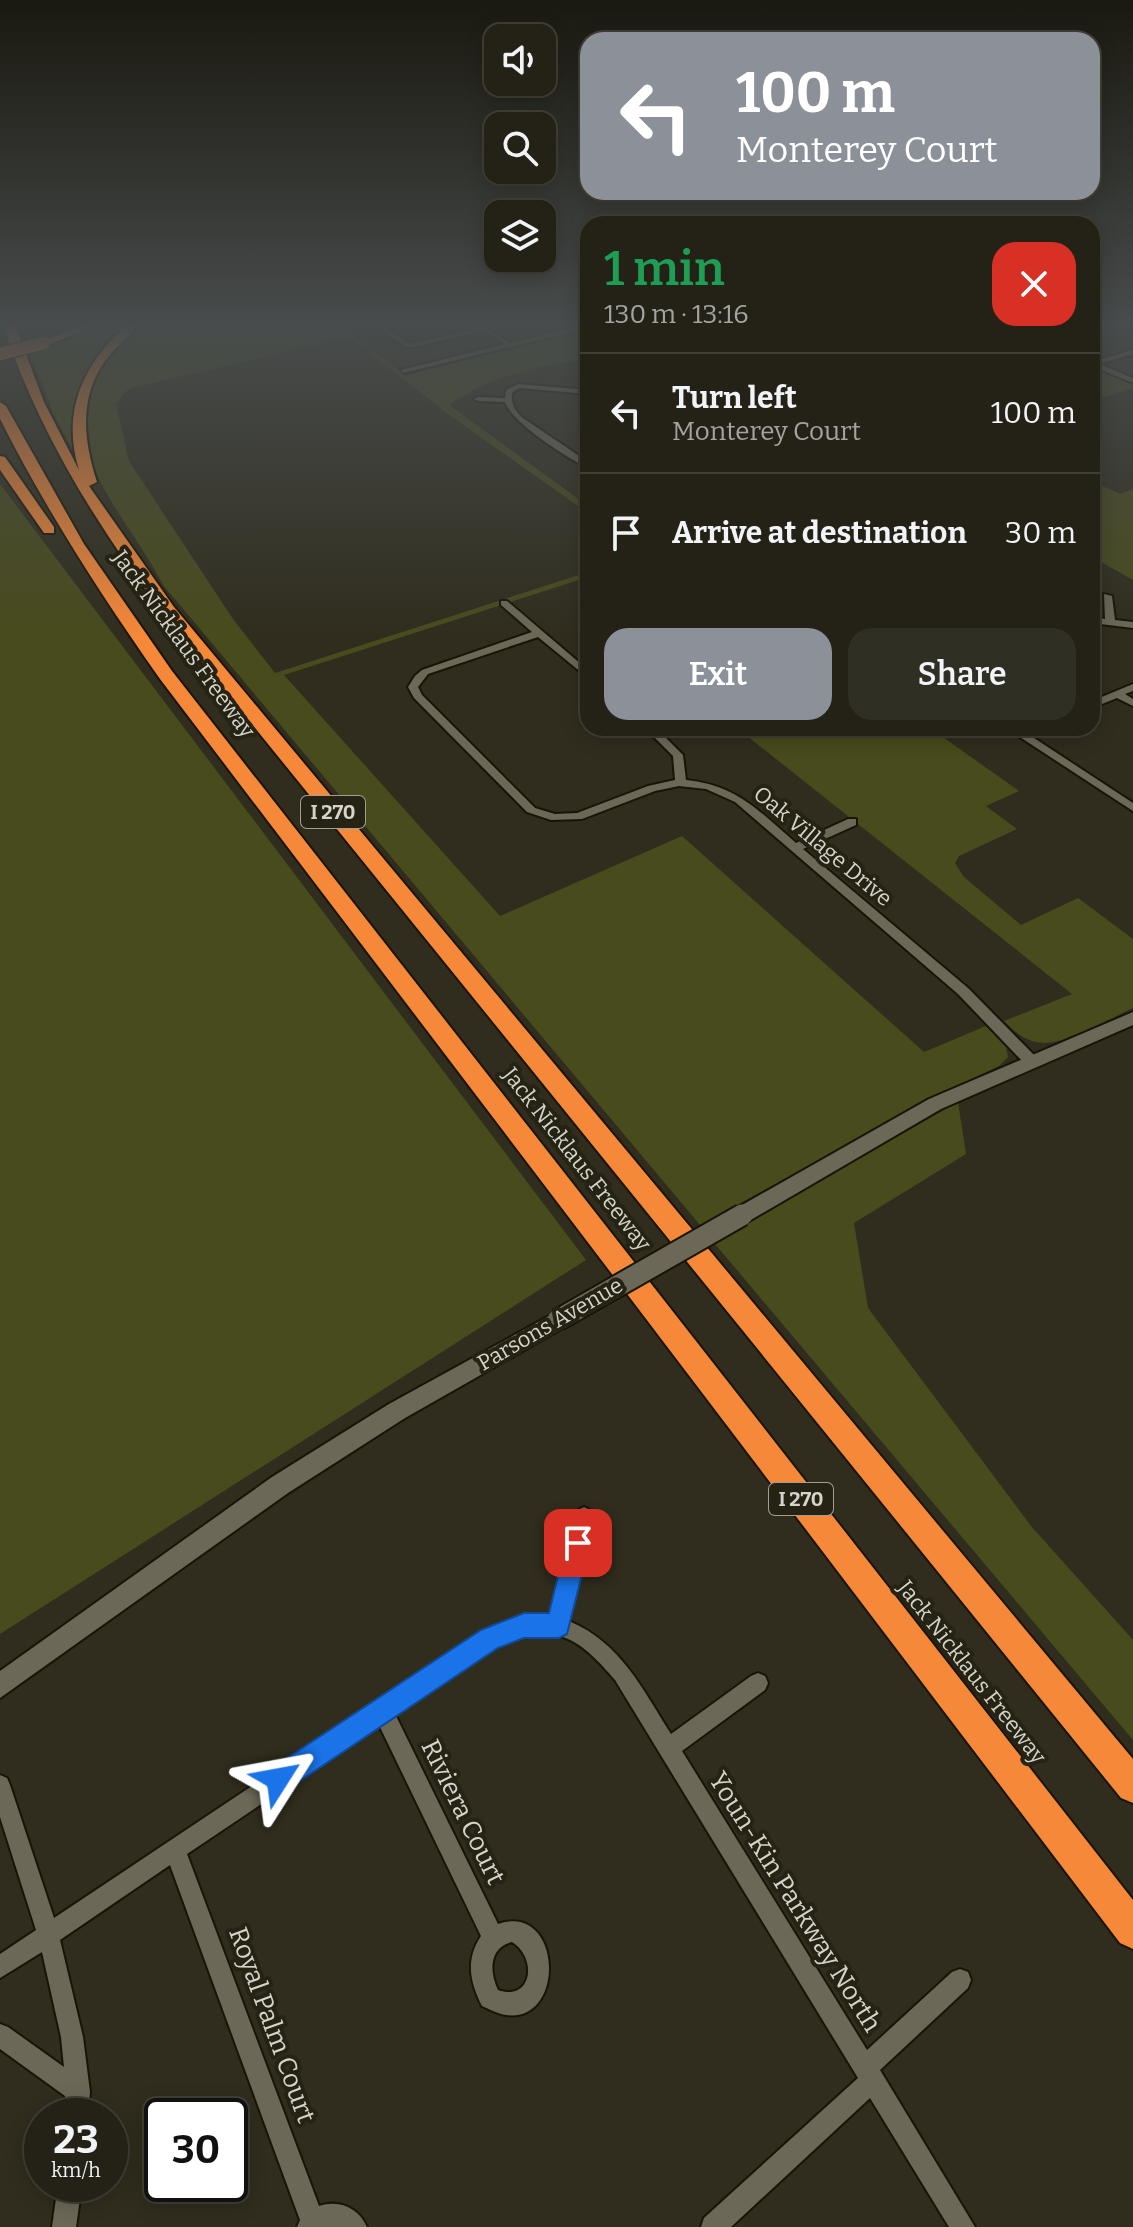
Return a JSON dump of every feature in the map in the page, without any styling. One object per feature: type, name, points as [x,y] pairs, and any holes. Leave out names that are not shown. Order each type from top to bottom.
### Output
[{"type":"highway","name":"Jack Nicklaus Freeway","points":[[11,429],[69,536],[166,675],[1133,1930]]},
{"type":"highway","name":"Jack Nicklaus Freeway","points":[[50,429],[105,522],[213,666],[1133,1786]]},
{"type":"highway","points":[[80,429],[82,458],[105,522]]},
{"type":"highway","points":[[0,440],[47,528]]},
{"type":"highway","points":[[0,460],[83,580],[166,675]]},
{"type":"street","points":[[533,429],[580,461]]},
{"type":"street","points":[[1107,596],[1110,620]]},
{"type":"street","points":[[504,603],[580,668]]},
{"type":"street","points":[[1100,620],[1133,625]]},
{"type":"street","name":"Oak Village Drive","points":[[539,633],[432,669],[414,682],[414,691],[418,696],[537,814],[554,818],[582,815],[659,784],[681,781],[713,787],[731,795],[963,991],[1031,1061]]},
{"type":"street","points":[[1100,701],[1133,687]]},
{"type":"street","points":[[1117,694],[1133,703]]},
{"type":"street","points":[[658,736],[678,755],[681,781]]},
{"type":"street","points":[[1023,736],[1133,808]]},
{"type":"street","points":[[795,848],[852,822]]},
{"type":"street","name":"Parsons Avenue","points":[[0,1686],[280,1485],[397,1411],[935,1104],[1133,1018]]},
{"type":"street","points":[[0,1967],[382,1710],[506,1631],[524,1625],[559,1626],[584,1516]]},
{"type":"street","name":"Youn-Kin Parkway North","points":[[559,1626],[576,1632],[608,1657],[622,1673],[963,2227]]},
{"type":"street","points":[[668,1749],[758,1683]]},
{"type":"street","name":"Riviera Court","points":[[382,1710],[493,1938]]},
{"type":"street","points":[[0,1785],[68,2017],[78,2098]]},
{"type":"street","name":"Royal Palm Court","points":[[175,1849],[311,2225],[324,2216],[337,2214],[355,2227]]},
{"type":"street","points":[[713,2227],[960,1980]]},
{"type":"street","points":[[0,2035],[78,2092]]},
{"type":"street","points":[[64,2227],[67,2202]]},
{"type":"green space","points":[[62,429],[78,429],[78,451],[74,452]]},
{"type":"green space","points":[[85,429],[122,429],[129,461],[233,619],[275,673],[580,575],[580,580],[284,675],[500,916],[682,836],[924,1052],[986,1026],[1006,1047],[1008,1057],[999,1066],[941,1094],[700,1225],[163,585],[114,506],[89,452]]},
{"type":"green space","points":[[469,429],[482,429],[580,500],[580,507]]},
{"type":"green space","points":[[0,484],[586,1260],[0,1634]]},
{"type":"green space","points":[[1100,485],[1120,494],[1133,489],[1133,580],[1100,564]]},
{"type":"green space","points":[[747,736],[941,736],[1019,791],[986,806],[1017,829],[959,856],[955,863],[964,877],[1021,925],[1078,898],[1133,939],[1133,1008],[1076,1035],[1053,1042],[1043,1043],[1026,1038],[1004,1021],[1072,994]]},
{"type":"green space","points":[[958,1102],[966,1154],[854,1223],[868,1308],[1031,1526],[1133,1640],[1133,1740],[715,1244],[818,1181]]},
{"type":"route","points":[[278,1779],[490,1639],[524,1625],[559,1626],[578,1543]]}]
